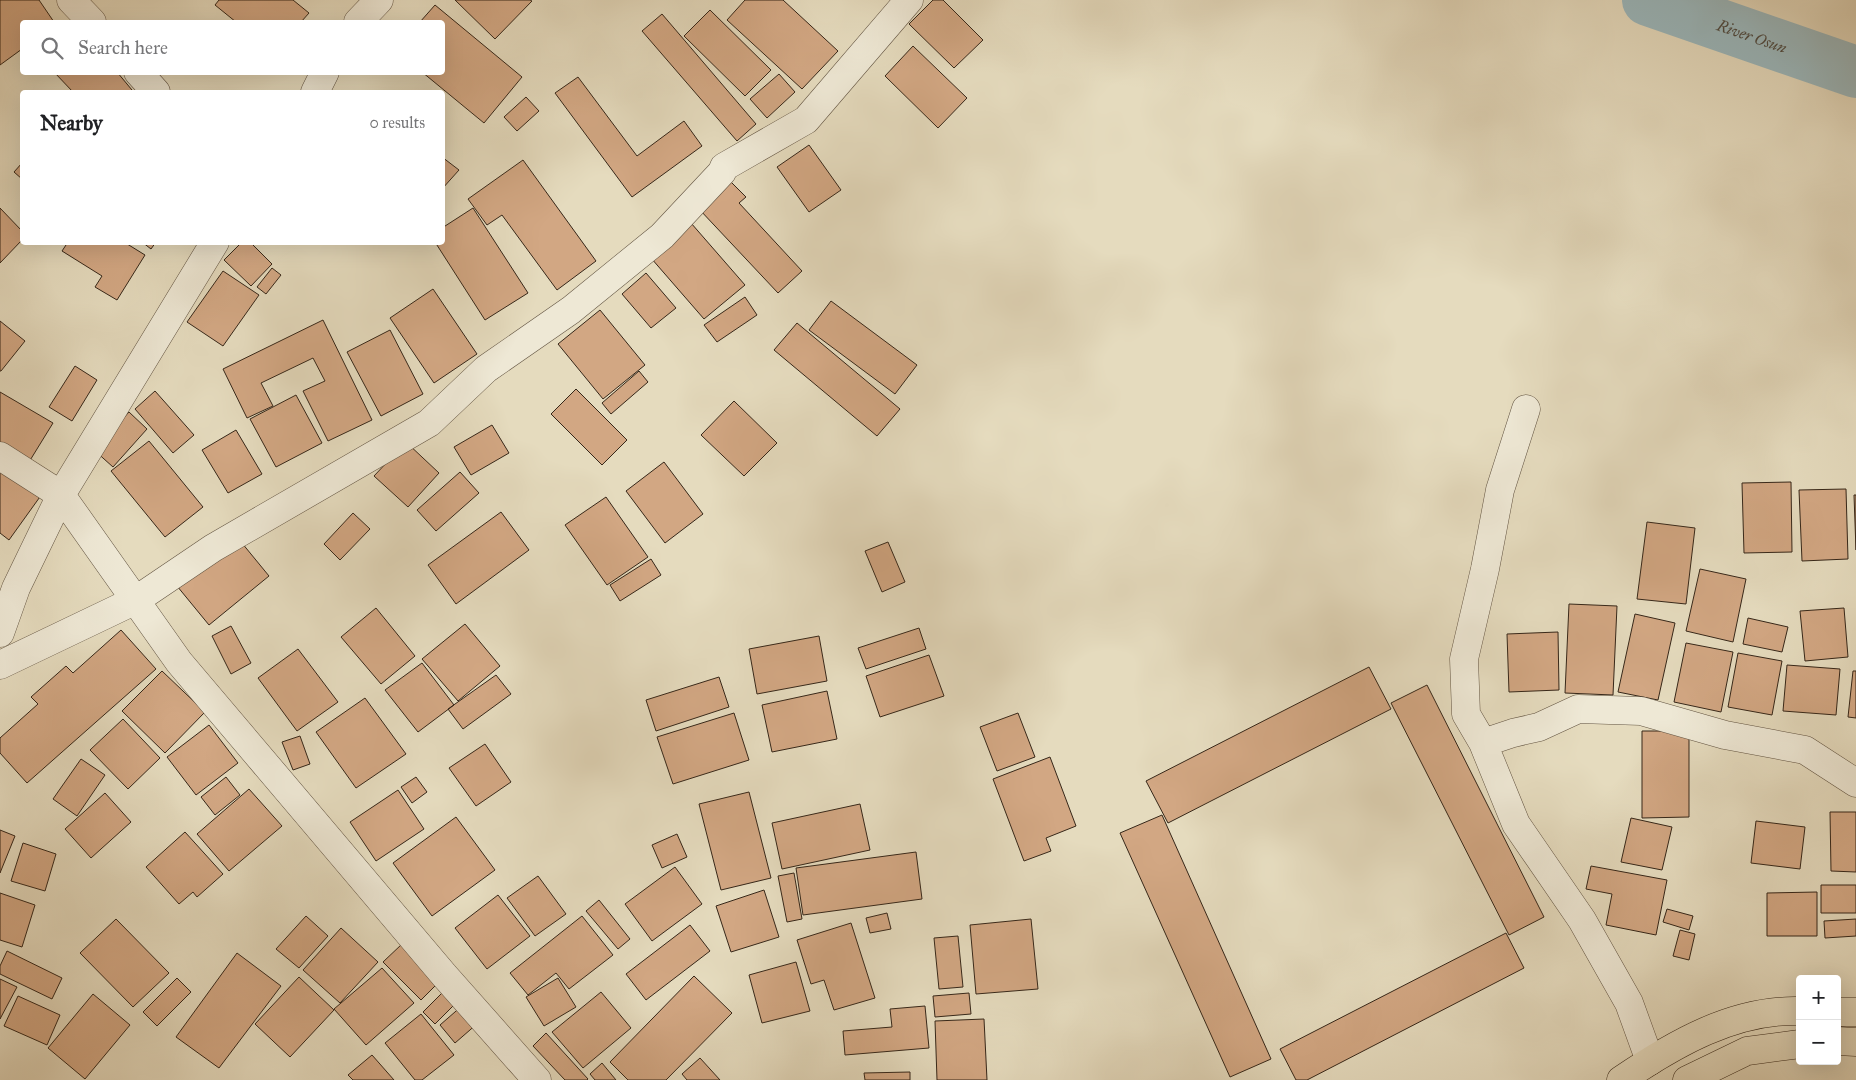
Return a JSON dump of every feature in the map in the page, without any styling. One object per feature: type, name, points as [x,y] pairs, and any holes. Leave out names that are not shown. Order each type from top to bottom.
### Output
[{"type":"main road","points":[[1621,1080],[1703,1031],[1740,1019],[1788,1010],[1796,1011]]},
{"type":"main road","points":[[1841,1012],[1856,1012]]},
{"type":"main road","points":[[1841,1041],[1856,1042]]},
{"type":"main road","points":[[1687,1080],[1746,1052],[1796,1045]]},
{"type":"street","points":[[71,0],[90,20]]},
{"type":"street","points":[[360,20],[379,0]]},
{"type":"street","points":[[0,665],[136,600],[213,548],[429,423],[486,369],[571,310],[662,236],[722,172],[724,167],[806,120],[909,0]]},
{"type":"street","points":[[141,75],[154,90]]},
{"type":"street","points":[[316,90],[324,75]]},
{"type":"street","points":[[0,633],[16,588],[61,495],[213,245]]},
{"type":"street","points":[[1526,409],[1500,490],[1485,569],[1464,659],[1466,714],[1483,742],[1516,824],[1582,920],[1629,1003],[1650,1061]]},
{"type":"street","points":[[0,456],[61,495],[179,662],[444,975],[537,1080]]},
{"type":"street","points":[[1483,742],[1512,733],[1539,728],[1578,709],[1641,711],[1725,735],[1805,750],[1856,783]]},
{"type":"building","points":[[0,0],[39,0],[53,20],[20,20],[20,50],[0,65]]},
{"type":"building","points":[[219,0],[293,0],[309,13],[303,20],[234,20],[215,5]]},
{"type":"building","points":[[455,0],[530,0],[532,1],[495,39]]},
{"type":"building","points":[[745,0],[783,0],[838,51],[802,89],[727,20]]},
{"type":"building","points":[[933,0],[943,0],[983,40],[954,68],[909,24]]},
{"type":"building","points":[[435,5],[522,77],[484,123],[426,75],[445,75],[445,20],[422,20]]},
{"type":"building","points":[[710,10],[771,70],[745,96],[684,36]]},
{"type":"building","points":[[662,14],[756,124],[737,141],[642,31]]},
{"type":"building","points":[[913,46],[967,98],[938,128],[885,76]]},
{"type":"building","points":[[779,74],[795,92],[767,118],[750,99]]},
{"type":"building","points":[[57,75],[120,75],[132,90],[71,90]]},
{"type":"building","points":[[578,77],[637,156],[684,121],[702,146],[632,197],[555,93]]},
{"type":"building","points":[[526,97],[539,111],[517,131],[504,117]]},
{"type":"building","points":[[809,145],[841,190],[809,212],[777,167]]},
{"type":"building","points":[[445,159],[459,170],[445,186]]},
{"type":"building","points":[[523,160],[596,261],[557,290],[502,215],[487,225],[468,199]]},
{"type":"building","points":[[20,165],[20,177],[14,172]]},
{"type":"building","points":[[730,181],[746,197],[739,203],[802,271],[778,293],[699,209]]},
{"type":"building","points":[[0,208],[20,229],[20,242],[0,263]]},
{"type":"building","points":[[473,208],[528,293],[485,320],[437,245],[445,245],[445,226]]},
{"type":"building","points":[[691,223],[745,285],[704,319],[651,258]]},
{"type":"building","points":[[66,245],[129,245],[145,255],[117,300],[95,287],[102,276],[62,251]]},
{"type":"building","points":[[146,245],[154,245],[151,249]]},
{"type":"building","points":[[239,245],[253,245],[272,264],[251,286],[224,260]]},
{"type":"building","points":[[272,268],[281,275],[266,294],[257,287]]},
{"type":"building","points":[[223,271],[259,295],[223,346],[187,322]]},
{"type":"building","points":[[646,273],[676,308],[651,328],[622,294]]},
{"type":"building","points":[[433,289],[477,354],[434,383],[390,318]]},
{"type":"building","points":[[745,297],[757,315],[717,342],[704,325]]},
{"type":"building","points":[[831,301],[917,365],[895,394],[809,330]]},
{"type":"building","points":[[600,310],[645,365],[603,399],[558,344]]},
{"type":"building","points":[[323,320],[372,420],[328,441],[303,391],[325,381],[313,358],[261,383],[273,406],[247,418],[223,369]]},
{"type":"building","points":[[0,321],[25,341],[1,371],[0,371]]},
{"type":"building","points":[[797,323],[900,409],[877,436],[774,350]]},
{"type":"building","points":[[390,330],[423,394],[381,416],[347,352]]},
{"type":"building","points":[[75,366],[97,380],[72,421],[49,407]]},
{"type":"building","points":[[639,371],[648,382],[611,414],[602,403]]},
{"type":"building","points":[[576,389],[627,440],[602,465],[551,414]]},
{"type":"building","points":[[155,391],[194,435],[173,453],[135,409]]},
{"type":"building","points":[[0,392],[53,423],[29,462],[0,445]]},
{"type":"building","points":[[296,395],[322,443],[276,467],[250,419]]},
{"type":"building","points":[[734,401],[777,443],[744,476],[701,435]]},
{"type":"building","points":[[129,412],[147,429],[113,467],[94,450]]},
{"type":"building","points":[[492,425],[509,453],[471,475],[454,447]]},
{"type":"building","points":[[236,430],[262,474],[228,493],[202,450]]},
{"type":"building","points":[[149,441],[203,507],[165,537],[111,471]]},
{"type":"building","points":[[406,442],[439,473],[408,507],[374,476]]},
{"type":"building","points":[[664,462],[703,514],[665,543],[626,491]]},
{"type":"building","points":[[0,465],[42,494],[9,540],[0,533]]},
{"type":"building","points":[[460,472],[479,493],[436,531],[417,510]]},
{"type":"building","points":[[1791,482],[1792,552],[1744,553],[1742,483]]},
{"type":"building","points":[[1846,489],[1848,559],[1802,561],[1799,490]]},
{"type":"building","points":[[1854,495],[1856,495],[1856,550]]},
{"type":"building","points":[[606,497],[648,557],[607,585],[565,525]]},
{"type":"building","points":[[501,512],[529,550],[456,604],[428,565]]},
{"type":"building","points":[[353,513],[370,529],[340,560],[324,544]]},
{"type":"building","points":[[1647,522],[1695,528],[1686,604],[1637,599]]},
{"type":"building","points":[[237,537],[269,576],[209,625],[177,586]]},
{"type":"building","points":[[888,542],[905,582],[882,592],[865,551]]},
{"type":"building","points":[[651,559],[661,575],[620,601],[610,585]]},
{"type":"building","points":[[1700,569],[1746,579],[1733,642],[1686,631]]},
{"type":"building","points":[[1569,604],[1617,606],[1613,695],[1565,693]]},
{"type":"building","points":[[376,608],[415,656],[381,684],[341,637]]},
{"type":"building","points":[[1844,608],[1848,657],[1805,661],[1800,611]]},
{"type":"building","points":[[1635,614],[1675,623],[1658,700],[1618,692]]},
{"type":"building","points":[[1748,618],[1788,627],[1782,652],[1743,644]]},
{"type":"building","points":[[465,624],[500,666],[458,701],[422,659]]},
{"type":"building","points":[[231,626],[251,663],[231,674],[212,636]]},
{"type":"building","points":[[919,628],[926,649],[866,669],[858,648]]},
{"type":"building","points":[[121,630],[156,669],[27,783],[0,753],[0,738],[38,704],[31,697],[66,666],[73,673]]},
{"type":"building","points":[[1558,632],[1559,690],[1509,692],[1507,634]]},
{"type":"building","points":[[819,636],[827,681],[757,694],[749,649]]},
{"type":"building","points":[[1686,643],[1733,652],[1721,712],[1674,702]]},
{"type":"building","points":[[298,649],[338,702],[297,731],[258,678]]},
{"type":"building","points":[[1738,653],[1782,661],[1772,715],[1728,707]]},
{"type":"building","points":[[929,655],[944,696],[880,717],[866,676]]},
{"type":"building","points":[[422,663],[454,705],[418,732],[385,690]]},
{"type":"building","points":[[1787,665],[1840,669],[1836,715],[1783,711]]},
{"type":"building","points":[[1369,667],[1391,709],[1168,823],[1146,781]]},
{"type":"building","points":[[162,671],[205,712],[165,753],[122,711]]},
{"type":"building","points":[[1853,671],[1856,671],[1856,718],[1848,717]]},
{"type":"building","points":[[496,675],[511,694],[463,729],[448,709]]},
{"type":"building","points":[[719,677],[729,707],[656,731],[646,700]]},
{"type":"building","points":[[1427,685],[1544,917],[1509,935],[1391,703]]},
{"type":"building","points":[[827,691],[837,739],[772,752],[762,705]]},
{"type":"building","points":[[365,698],[406,754],[356,788],[316,732]]},
{"type":"building","points":[[734,713],[749,760],[673,784],[657,737]]},
{"type":"building","points":[[1018,713],[1035,757],[997,771],[980,727]]},
{"type":"building","points":[[123,719],[160,758],[128,789],[90,750]]},
{"type":"building","points":[[209,725],[238,763],[196,795],[167,757]]},
{"type":"building","points":[[1642,731],[1689,731],[1689,817],[1642,818]]},
{"type":"building","points":[[300,736],[310,764],[293,770],[282,742]]},
{"type":"building","points":[[485,744],[511,782],[476,806],[449,768]]},
{"type":"building","points":[[1050,757],[1076,826],[1046,838],[1051,851],[1024,861],[993,779]]},
{"type":"building","points":[[81,759],[105,775],[77,816],[53,799]]},
{"type":"building","points":[[226,777],[240,795],[215,815],[201,797]]},
{"type":"building","points":[[416,777],[427,792],[412,803],[401,787]]},
{"type":"building","points":[[249,789],[282,826],[229,871],[197,834]]},
{"type":"building","points":[[398,790],[424,829],[376,861],[350,822]]},
{"type":"building","points":[[749,792],[771,878],[721,890],[699,804]]},
{"type":"building","points":[[105,793],[131,822],[91,858],[65,829]]},
{"type":"building","points":[[860,804],[870,850],[782,869],[772,823]]},
{"type":"building","points":[[1830,812],[1856,812],[1856,872],[1831,871]]},
{"type":"building","points":[[1162,815],[1271,1059],[1230,1077],[1120,833]]},
{"type":"building","points":[[456,817],[495,870],[432,916],[393,863]]},
{"type":"building","points":[[1631,818],[1672,827],[1662,870],[1621,862]]},
{"type":"building","points":[[1756,821],[1805,827],[1800,869],[1751,863]]},
{"type":"building","points":[[0,830],[15,836],[0,873]]},
{"type":"building","points":[[185,832],[223,874],[197,897],[193,892],[179,904],[146,867]]},
{"type":"building","points":[[677,834],[687,857],[662,868],[652,845]]},
{"type":"building","points":[[23,843],[56,854],[45,891],[11,881]]},
{"type":"building","points":[[916,852],[922,899],[803,915],[796,868]]},
{"type":"building","points":[[1591,866],[1667,880],[1656,935],[1606,925],[1612,894],[1586,889]]},
{"type":"building","points":[[675,867],[702,904],[652,941],[625,904]]},
{"type":"building","points":[[794,873],[802,919],[787,922],[778,876]]},
{"type":"building","points":[[538,876],[566,914],[535,936],[507,898]]},
{"type":"building","points":[[1821,885],[1856,885],[1856,913],[1821,913]]},
{"type":"building","points":[[764,890],[779,937],[731,952],[716,906]]},
{"type":"building","points":[[1817,892],[1817,936],[1767,936],[1767,893]]},
{"type":"building","points":[[0,893],[35,905],[22,947],[0,940]]},
{"type":"building","points":[[498,895],[530,936],[487,969],[455,928]]},
{"type":"building","points":[[599,900],[630,939],[618,949],[586,911]]},
{"type":"building","points":[[1667,909],[1693,916],[1689,930],[1663,922]]},
{"type":"building","points":[[887,913],[891,929],[870,933],[866,918]]},
{"type":"building","points":[[306,916],[328,936],[299,968],[276,949]]},
{"type":"building","points":[[582,916],[613,955],[569,989],[556,973],[528,995],[510,973]]},
{"type":"building","points":[[116,919],[169,973],[133,1007],[80,953]]},
{"type":"building","points":[[1031,919],[1038,989],[976,994],[970,925]]},
{"type":"building","points":[[1856,919],[1856,936],[1825,938],[1824,921]]},
{"type":"building","points":[[851,923],[875,998],[834,1010],[824,980],[811,984],[797,940]]},
{"type":"building","points":[[690,925],[710,951],[646,1000],[626,974]]},
{"type":"building","points":[[341,928],[378,962],[340,1003],[303,970]]},
{"type":"building","points":[[1680,930],[1695,934],[1689,960],[1673,956]]},
{"type":"building","points":[[1506,933],[1524,968],[1307,1080],[1296,1080],[1280,1049]]},
{"type":"building","points":[[958,936],[963,987],[939,989],[934,938]]},
{"type":"building","points":[[402,944],[439,982],[421,1000],[383,962]]},
{"type":"building","points":[[7,951],[62,978],[52,999],[0,974],[0,966]]},
{"type":"building","points":[[237,953],[281,986],[219,1068],[176,1037]]},
{"type":"building","points":[[796,962],[810,1011],[762,1023],[749,975]]},
{"type":"building","points":[[382,968],[414,1003],[366,1045],[334,1009]]},
{"type":"building","points":[[694,976],[732,1013],[666,1080],[628,1080],[610,1062]]},
{"type":"building","points":[[299,977],[334,1010],[290,1057],[255,1024]]},
{"type":"building","points":[[177,978],[191,992],[157,1026],[143,1012]]},
{"type":"building","points":[[558,978],[576,1007],[544,1026],[526,997]]},
{"type":"building","points":[[0,979],[17,987],[0,1019]]},
{"type":"building","points":[[446,989],[458,1001],[435,1024],[423,1012]]},
{"type":"building","points":[[601,992],[631,1028],[583,1068],[552,1032]]},
{"type":"building","points":[[969,993],[971,1014],[935,1017],[933,996]]},
{"type":"building","points":[[93,994],[130,1025],[85,1079],[48,1048]]},
{"type":"building","points":[[18,996],[60,1015],[47,1045],[4,1026]]},
{"type":"building","points":[[463,1005],[478,1023],[455,1043],[440,1025]]},
{"type":"building","points":[[925,1006],[929,1048],[845,1055],[843,1031],[892,1027],[890,1009]]},
{"type":"building","points":[[421,1014],[454,1055],[422,1080],[415,1080],[385,1043]]},
{"type":"building","points":[[984,1019],[987,1080],[937,1080],[935,1021]]},
{"type":"building","points":[[546,1033],[587,1080],[565,1080],[533,1046]]},
{"type":"building","points":[[372,1055],[394,1080],[353,1080],[348,1075]]},
{"type":"building","points":[[700,1058],[720,1080],[687,1080],[682,1074]]},
{"type":"building","points":[[602,1063],[616,1080],[595,1080],[590,1074]]},
{"type":"building","points":[[910,1072],[910,1080],[865,1080],[864,1073]]},
{"type":"waterway","name":"River Osun","points":[[1648,0],[1856,72]]}]
